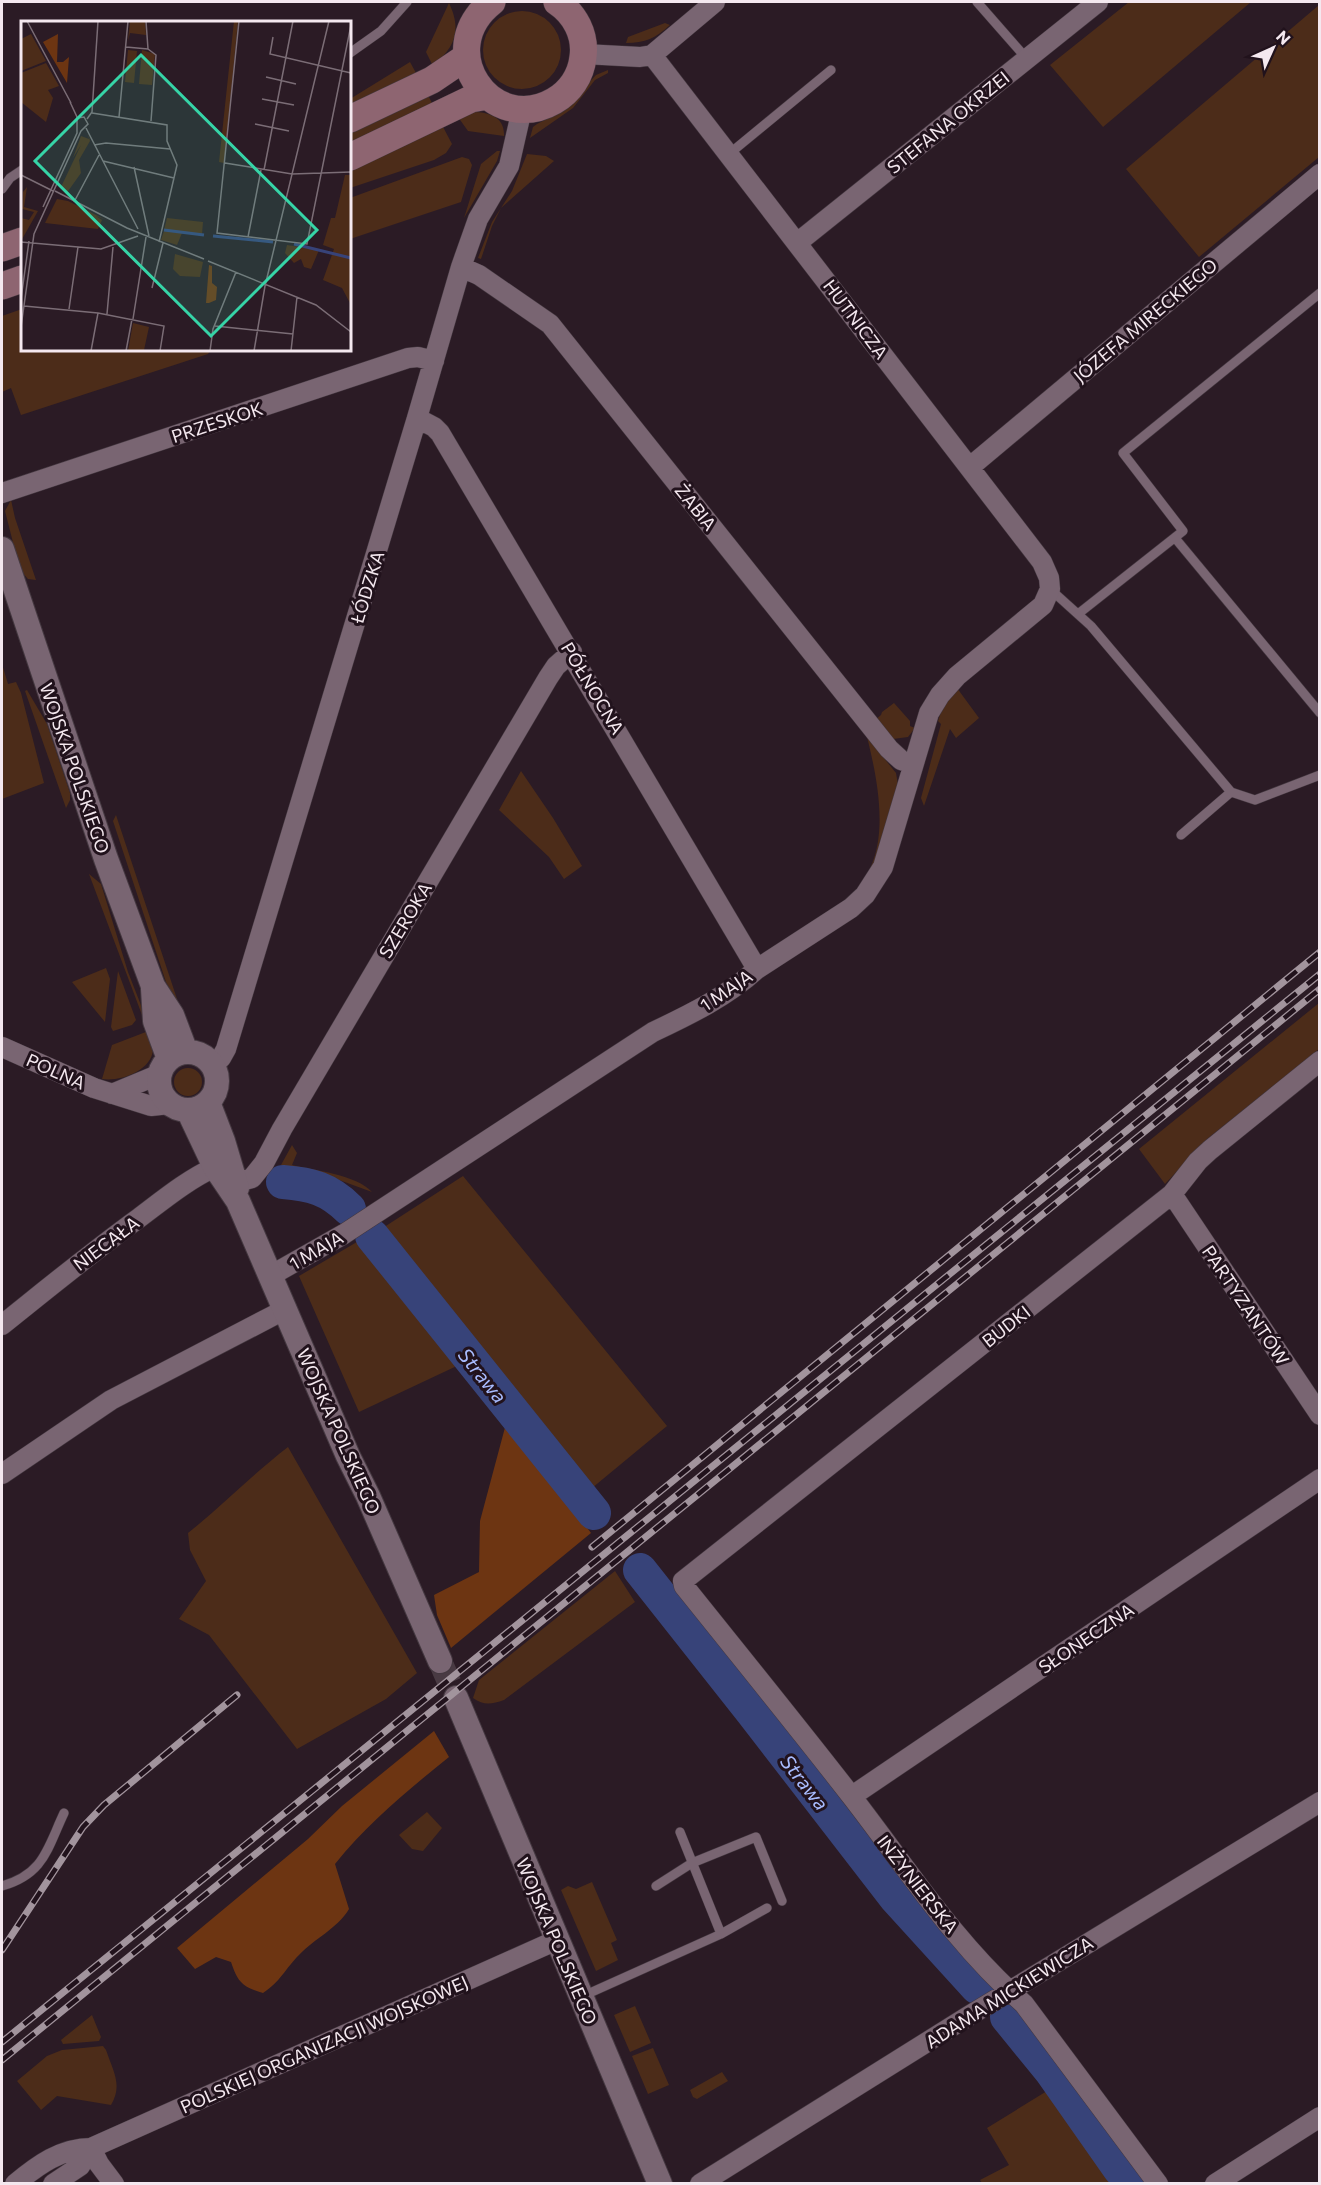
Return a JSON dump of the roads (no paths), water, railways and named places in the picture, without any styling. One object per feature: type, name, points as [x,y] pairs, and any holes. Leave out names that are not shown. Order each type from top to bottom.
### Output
[{"type":"main road","points":[[484,5],[469,32],[466,57],[474,78],[488,96],[498,103],[522,109],[536,108],[560,98],[577,78],[584,54],[583,39],[570,13],[559,2]]},
{"type":"main road","points":[[351,119],[432,80],[466,57]]},
{"type":"main road","points":[[351,157],[471,99],[488,96]]},
{"type":"main road","points":[[2,248],[21,241]]},
{"type":"main road","points":[[2,286],[21,279]]},
{"type":"street","points":[[584,54],[640,57],[652,55],[715,2]]},
{"type":"street","name":"STEFANA OKRZEI","points":[[798,243],[1098,2]]},
{"type":"street","name":"HUTNICZA","points":[[652,55],[1042,562],[1049,578],[1050,589]]},
{"type":"street","name":"ŁÓDZKA","points":[[211,1064],[221,1058],[229,1040],[461,267],[478,219],[509,166],[522,109]]},
{"type":"street","name":"JÓZEFA MIRECKIEGO","points":[[970,467],[1320,174]]},
{"type":"street","name":"ŻABIA","points":[[461,267],[479,275],[550,324],[889,748],[901,760],[913,764]]},
{"type":"street","name":"PRZESKOK","points":[[2,493],[408,358],[434,361]]},
{"type":"street","name":"PÓŁNOCNA","points":[[417,418],[439,430],[757,969]]},
{"type":"street","name":"WOJSKA POLSKIEGO","points":[[2,549],[106,859],[153,986],[155,1021],[172,1062]]},
{"type":"street","name":"1 MAJA","points":[[270,1276],[344,1234],[653,1032],[691,1013],[748,978],[757,969],[850,908],[871,887],[883,867],[930,713],[946,686],[1035,613],[1043,605],[1050,589]]},
{"type":"street","name":"SZEROKA","points":[[238,1191],[264,1163],[282,1128],[548,678],[556,666],[572,652]]},
{"type":"street","name":"POLNA","points":[[2,1047],[112,1094],[151,1106],[189,1105]]},
{"type":"street","points":[[112,1094],[172,1062],[200,1055],[211,1064],[217,1080],[216,1088],[189,1105],[160,1090],[172,1062]]},
{"type":"street","name":"BUDKI","points":[[683,1581],[1172,1194],[1198,1161],[1210,1150],[1320,1061]]},
{"type":"street","name":"WOJSKA POLSKIEGO","points":[[189,1105],[215,1167],[238,1191]]},
{"type":"street","name":"WOJSKA POLSKIEGO","points":[[189,1105],[238,1191],[284,1310],[440,1661]]},
{"type":"street","name":"NIECAŁA","points":[[2,1325],[173,1192],[193,1178],[215,1167]]},
{"type":"street","name":"PARTYZANTÓW","points":[[1172,1194],[1320,1415]]},
{"type":"street","points":[[2,1474],[117,1396],[284,1310]]},
{"type":"street","name":"SŁONECZNA","points":[[852,1796],[1320,1479]]},
{"type":"street","name":"INŻYNIERSKA","points":[[683,1581],[684,1586],[852,1796],[934,1907],[996,1980],[999,1998],[1024,2004],[1158,2184]]},
{"type":"street","name":"WOJSKA POLSKIEGO","points":[[456,1698],[660,2184]]},
{"type":"street","name":"ADAMA MICKIEWICZA","points":[[700,2184],[1320,1802]]},
{"type":"street","name":"POLSKIEJ ORGANIZACJI WOJSKOWEJ","points":[[15,2184],[60,2154],[76,2148],[91,2148],[556,1940]]},
{"type":"street","points":[[1215,2184],[1320,2117]]},
{"type":"street","points":[[91,2148],[99,2164],[114,2184]]},
{"type":"street","name":"POLSKIEJ ORGANIZACJI WOJSKOWEJ","points":[[53,2184],[80,2166],[91,2148]]},
{"type":"lane","points":[[351,52],[381,31],[407,2]]},
{"type":"lane","points":[[977,2],[1027,59]]},
{"type":"lane","points":[[729,154],[831,70]]},
{"type":"lane","points":[[2,189],[10,178],[21,171]]},
{"type":"lane","points":[[1078,614],[1183,531],[1123,453],[1320,293]]},
{"type":"lane","points":[[1175,538],[1320,713]]},
{"type":"lane","points":[[1050,589],[1091,626],[1231,792],[1255,800],[1320,775]]},
{"type":"lane","points":[[1181,835],[1231,792]]},
{"type":"lane","points":[[2,1886],[27,1877],[36,1868],[64,1813]]},
{"type":"lane","points":[[680,1832],[721,1934]]},
{"type":"lane","points":[[656,1886],[692,1863],[756,1837],[782,1901]]},
{"type":"lane","points":[[580,1997],[721,1934],[767,1908]]},
{"type":"waterway","name":"Strawa","points":[[283,1182],[302,1184],[327,1192],[349,1209]]},
{"type":"waterway","name":"Strawa","points":[[372,1236],[594,1513]]},
{"type":"waterway","name":"Strawa","points":[[640,1570],[896,1898],[977,1987]]},
{"type":"waterway","name":"Strawa","points":[[1007,2017],[1051,2071],[1119,2168],[1133,2184]]},
{"type":"tunnel","points":[[440,1661],[456,1698]]},
{"type":"railway","points":[[592,1547],[1320,952]]},
{"type":"railway","points":[[2,2042],[1320,974]]},
{"type":"railway","points":[[2,2060],[1320,989]]},
{"type":"railway","points":[[2,1950],[83,1827],[104,1805],[237,1695]]}]
